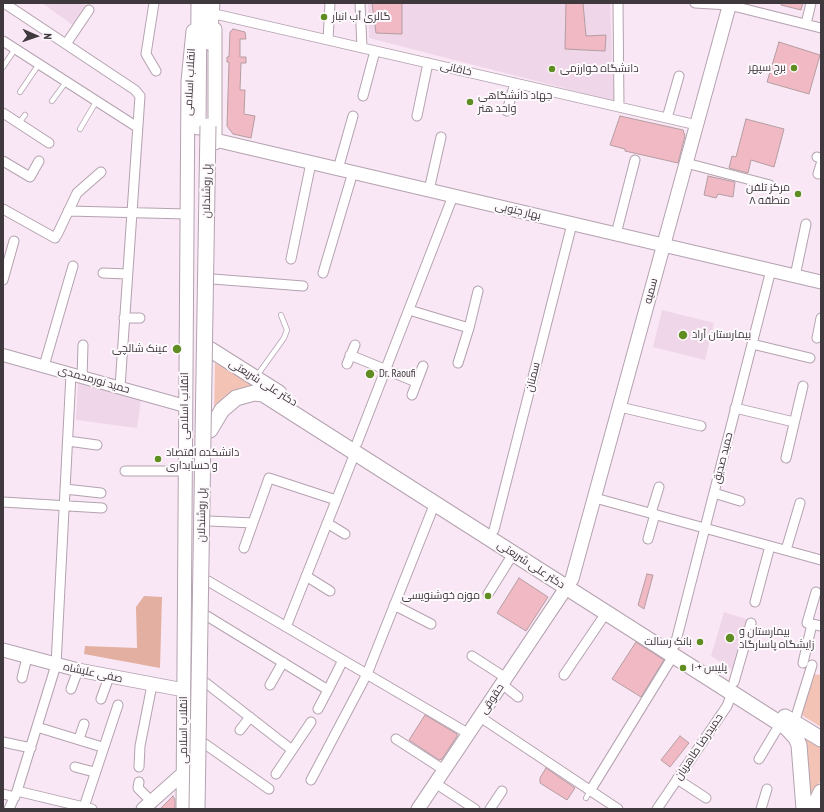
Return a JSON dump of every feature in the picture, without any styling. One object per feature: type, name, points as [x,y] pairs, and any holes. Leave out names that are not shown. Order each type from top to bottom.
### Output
[{"type":"main road","name":"انقلاب اسلامی","points":[[184,809],[184,471],[188,81],[195,3]]},
{"type":"main road","name":"انقلاب اسلامی","points":[[200,3],[210,13],[215,140],[204,809]]},
{"type":"main road","name":"سمیه","points":[[570,584],[595,498],[730,4]]},
{"type":"main road","name":"انقلاب اسلامی","points":[[203,126],[210,13]]},
{"type":"main road","name":"پل روشندلان","points":[[190,809],[203,126]]},
{"type":"main road","name":"پل روشندلان","points":[[197,809],[203,126]]},
{"type":"main road","name":"بهار جنوبی","points":[[215,140],[821,282]]},
{"type":"main road","points":[[186,241],[192,248],[201,252],[213,245]]},
{"type":"main road","points":[[185,360],[196,351],[211,350]]},
{"type":"main road","name":"دکتر علی شریعتی","points":[[211,350],[255,378],[435,503],[513,554],[570,584],[606,613],[674,650]]},
{"type":"main road","name":"دکتر علی شریعتی","points":[[210,430],[219,414],[228,404],[242,396],[259,392],[494,530],[570,584],[787,723],[814,732],[821,739]]},
{"type":"main road","name":"حقوقی","points":[[418,809],[570,584]]},
{"type":"main road","points":[[184,647],[188,650],[203,652],[207,648]]},
{"type":"main road","name":"صفی علیشاه","points":[[3,650],[56,665],[109,677],[184,690]]},
{"type":"main road","name":"دکتر علی شریعتی","points":[[787,723],[799,745],[804,809]]},
{"type":"main road","points":[[184,743],[188,749],[194,751],[205,749]]},
{"type":"main road","points":[[147,805],[184,772],[205,749]]},
{"type":"main road","points":[[814,809],[821,792]]},
{"type":"main road","points":[[184,809],[186,799],[194,795],[200,799],[204,809]]},
{"type":"street","points":[[4,3],[135,90],[140,99],[120,387]]},
{"type":"street","points":[[154,3],[146,54],[156,71]]},
{"type":"street","points":[[328,40],[330,3]]},
{"type":"street","points":[[360,3],[362,48]]},
{"type":"street","points":[[618,3],[619,107]]},
{"type":"street","points":[[695,3],[730,4],[821,28]]},
{"type":"street","points":[[806,24],[811,3]]},
{"type":"street","points":[[66,44],[89,10]]},
{"type":"street","name":"خاقانی","points":[[210,13],[697,125]]},
{"type":"street","points":[[3,41],[137,127]]},
{"type":"street","points":[[363,96],[375,51]]},
{"type":"street","points":[[418,116],[428,63]]},
{"type":"street","points":[[667,118],[679,76]]},
{"type":"street","points":[[507,111],[515,83]]},
{"type":"street","points":[[3,113],[49,143]]},
{"type":"street","points":[[338,169],[353,116]]},
{"type":"street","points":[[429,190],[441,137]]},
{"type":"street","points":[[616,234],[635,160]]},
{"type":"street","points":[[818,174],[820,160]]},
{"type":"street","points":[[3,161],[30,177],[39,161]]},
{"type":"street","points":[[291,259],[311,162]]},
{"type":"street","points":[[686,163],[770,185]]},
{"type":"street","points":[[3,209],[56,236],[80,189],[101,172]]},
{"type":"street","points":[[323,273],[353,172]]},
{"type":"street","points":[[286,627],[453,196]]},
{"type":"street","points":[[68,211],[131,214],[187,214]]},
{"type":"street","name":"سمنان","points":[[494,530],[572,224]]},
{"type":"street","points":[[795,276],[806,224]]},
{"type":"street","points":[[3,280],[7,252],[14,241]]},
{"type":"street","points":[[44,366],[73,266]]},
{"type":"street","name":"حمید صدیق","points":[[588,794],[674,650],[771,270]]},
{"type":"street","points":[[103,272],[127,274]]},
{"type":"street","points":[[213,279],[303,286]]},
{"type":"street","points":[[458,363],[469,328],[478,291]]},
{"type":"street","points":[[409,310],[469,328]]},
{"type":"street","points":[[124,318],[140,318]]},
{"type":"street","points":[[817,338],[821,318]]},
{"type":"street","points":[[752,344],[810,358]]},
{"type":"street","points":[[9,809],[16,794],[38,727],[56,665],[68,441],[77,375],[83,345]]},
{"type":"street","points":[[347,364],[355,345]]},
{"type":"street","name":"حمید نورمحمدی","points":[[3,355],[185,406]]},
{"type":"street","points":[[350,355],[416,382]]},
{"type":"street","points":[[412,395],[423,366]]},
{"type":"street","points":[[786,458],[803,386]]},
{"type":"street","points":[[620,407],[701,426]]},
{"type":"street","points":[[736,408],[794,422]]},
{"type":"street","points":[[68,441],[97,445]]},
{"type":"street","points":[[125,471],[184,471]]},
{"type":"street","points":[[244,548],[269,478],[336,500]]},
{"type":"street","points":[[648,539],[659,487]]},
{"type":"street","points":[[66,489],[101,494]]},
{"type":"street","points":[[714,493],[740,501]]},
{"type":"street","points":[[595,498],[821,559]]},
{"type":"street","points":[[3,502],[102,508]]},
{"type":"street","points":[[311,780],[367,674],[435,503]]},
{"type":"street","points":[[786,550],[800,504]]},
{"type":"street","points":[[209,521],[253,523]]},
{"type":"street","points":[[327,523],[345,534]]},
{"type":"street","points":[[755,602],[770,546]]},
{"type":"street","points":[[488,594],[513,554]]},
{"type":"street","points":[[306,576],[330,590]]},
{"type":"street","points":[[208,581],[469,734]]},
{"type":"street","points":[[803,663],[817,625],[808,623],[816,592]]},
{"type":"street","points":[[394,605],[430,624]]},
{"type":"street","points":[[564,675],[606,613]]},
{"type":"street","points":[[207,616],[328,690]]},
{"type":"street","name":"حمیدرضا طاهریان","points":[[657,809],[727,706],[752,623]]},
{"type":"street","points":[[472,656],[504,681],[518,697]]},
{"type":"street","points":[[22,678],[27,657]]},
{"type":"street","points":[[318,709],[343,660]]},
{"type":"street","points":[[270,685],[283,662]]},
{"type":"street","points":[[760,759],[787,723],[812,665]]},
{"type":"street","points":[[71,689],[78,670]]},
{"type":"street","points":[[101,699],[109,677]]},
{"type":"street","points":[[206,683],[292,750]]},
{"type":"street","points":[[139,767],[140,746],[152,685]]},
{"type":"street","points":[[3,794],[16,794],[81,808],[118,705]]},
{"type":"street","points":[[240,730],[250,717]]},
{"type":"street","points":[[480,717],[588,794],[618,809]]},
{"type":"street","points":[[276,774],[311,722]]},
{"type":"street","points":[[79,739],[84,724]]},
{"type":"street","points":[[38,727],[102,747]]},
{"type":"street","points":[[396,739],[444,770]]},
{"type":"street","points":[[3,742],[31,748]]},
{"type":"street","points":[[205,749],[269,790]]},
{"type":"street","points":[[75,767],[94,772]]},
{"type":"street","points":[[677,779],[706,798]]},
{"type":"street","points":[[139,782],[138,788],[147,805]]},
{"type":"street","points":[[436,783],[475,809]]},
{"type":"street","points":[[761,809],[767,789]]},
{"type":"street","points":[[490,809],[502,791]]},
{"type":"lane","points":[[3,67],[15,49]]},
{"type":"lane","points":[[20,92],[38,64]]},
{"type":"lane","points":[[52,101],[66,82]]},
{"type":"lane","points":[[80,129],[96,102]]},
{"type":"lane","points":[[19,123],[25,115]]},
{"type":"lane","points":[[255,378],[284,338],[287,330],[281,315]]},
{"type":"shaded area","points":[[42,3],[82,3],[87,7],[74,26]]},
{"type":"shaded area","name":"دانشگاه خوارزمی","points":[[368,3],[610,3],[614,101],[369,38]]},
{"type":"shaded area","name":"بیمارستان آراد","points":[[662,310],[714,323],[705,360],[653,347]]},
{"type":"shaded area","points":[[215,363],[259,388],[214,414]]},
{"type":"shaded area","points":[[78,383],[141,400],[137,428],[76,420]]},
{"type":"shaded area","points":[[144,596],[162,597],[160,668],[84,654],[85,646],[137,648],[136,607]]},
{"type":"shaded area","name":"بیمارستان و زایشگاه پاسارگاد","points":[[724,612],[749,620],[734,671],[711,656]]},
{"type":"shaded area","points":[[813,674],[821,675],[821,727],[800,714]]},
{"type":"shaded area","points":[[802,734],[821,746],[821,780],[808,800]]},
{"type":"building","points":[[372,3],[402,3],[402,34],[376,33]]},
{"type":"building","points":[[566,3],[583,3],[586,36],[606,35],[605,51],[565,49]]},
{"type":"building","points":[[781,3],[803,3],[801,10],[781,5]]},
{"type":"building","points":[[233,29],[245,32],[246,39],[240,39],[240,57],[246,57],[246,63],[241,63],[240,90],[245,90],[244,114],[255,116],[251,138],[233,134],[227,126],[229,62],[227,62],[227,57],[229,57],[230,32]]},
{"type":"building","name":"برج سپهر","points":[[779,42],[820,55],[809,94],[767,82]]},
{"type":"building","points":[[620,116],[683,130],[685,136],[678,163],[625,151],[625,149],[610,145]]},
{"type":"building","points":[[746,119],[784,129],[774,167],[751,160],[748,173],[729,168],[732,156],[736,157]]},
{"type":"building","points":[[708,176],[735,182],[733,197],[718,194],[716,198],[704,195]]},
{"type":"building","points":[[647,574],[653,575],[644,609],[638,605]]},
{"type":"building","points":[[519,578],[548,597],[526,631],[497,613]]},
{"type":"building","points":[[636,642],[664,660],[641,697],[612,679]]},
{"type":"building","points":[[425,715],[457,734],[442,759],[439,760],[409,740]]},
{"type":"building","points":[[680,736],[689,743],[670,767],[661,760]]},
{"type":"building","points":[[546,768],[575,788],[567,800],[540,783],[540,778]]},
{"type":"building","points":[[173,796],[175,800],[175,809],[160,809]]},
{"type":"place","name":"گالری آب انبار","points":[[324,17]]},
{"type":"place","name":"برج سپهر","points":[[794,68]]},
{"type":"place","name":"دانشگاه خوارزمی","points":[[552,69]]},
{"type":"place","name":"جهاد دانشگاهی واحد هنر","points":[[470,102]]},
{"type":"place","name":"مرکز تلفن منطقه ۸","points":[[798,194]]},
{"type":"place","name":"بیمارستان آراد","points":[[683,335]]},
{"type":"place","name":"عينک شالچی","points":[[177,349]]},
{"type":"place","name":"Dr. Raoufi","points":[[370,374]]},
{"type":"place","name":"دانشکده اقتصاد و حسابداری","points":[[158,459]]},
{"type":"place","name":"موزه خوشنویسی","points":[[488,596]]},
{"type":"place","name":"بیمارستان و زایشگاه پاسارگاد","points":[[730,638]]},
{"type":"place","name":"بانک رسالت","points":[[700,642]]},
{"type":"place","name":"پلیس +۱۰","points":[[683,668]]}]
